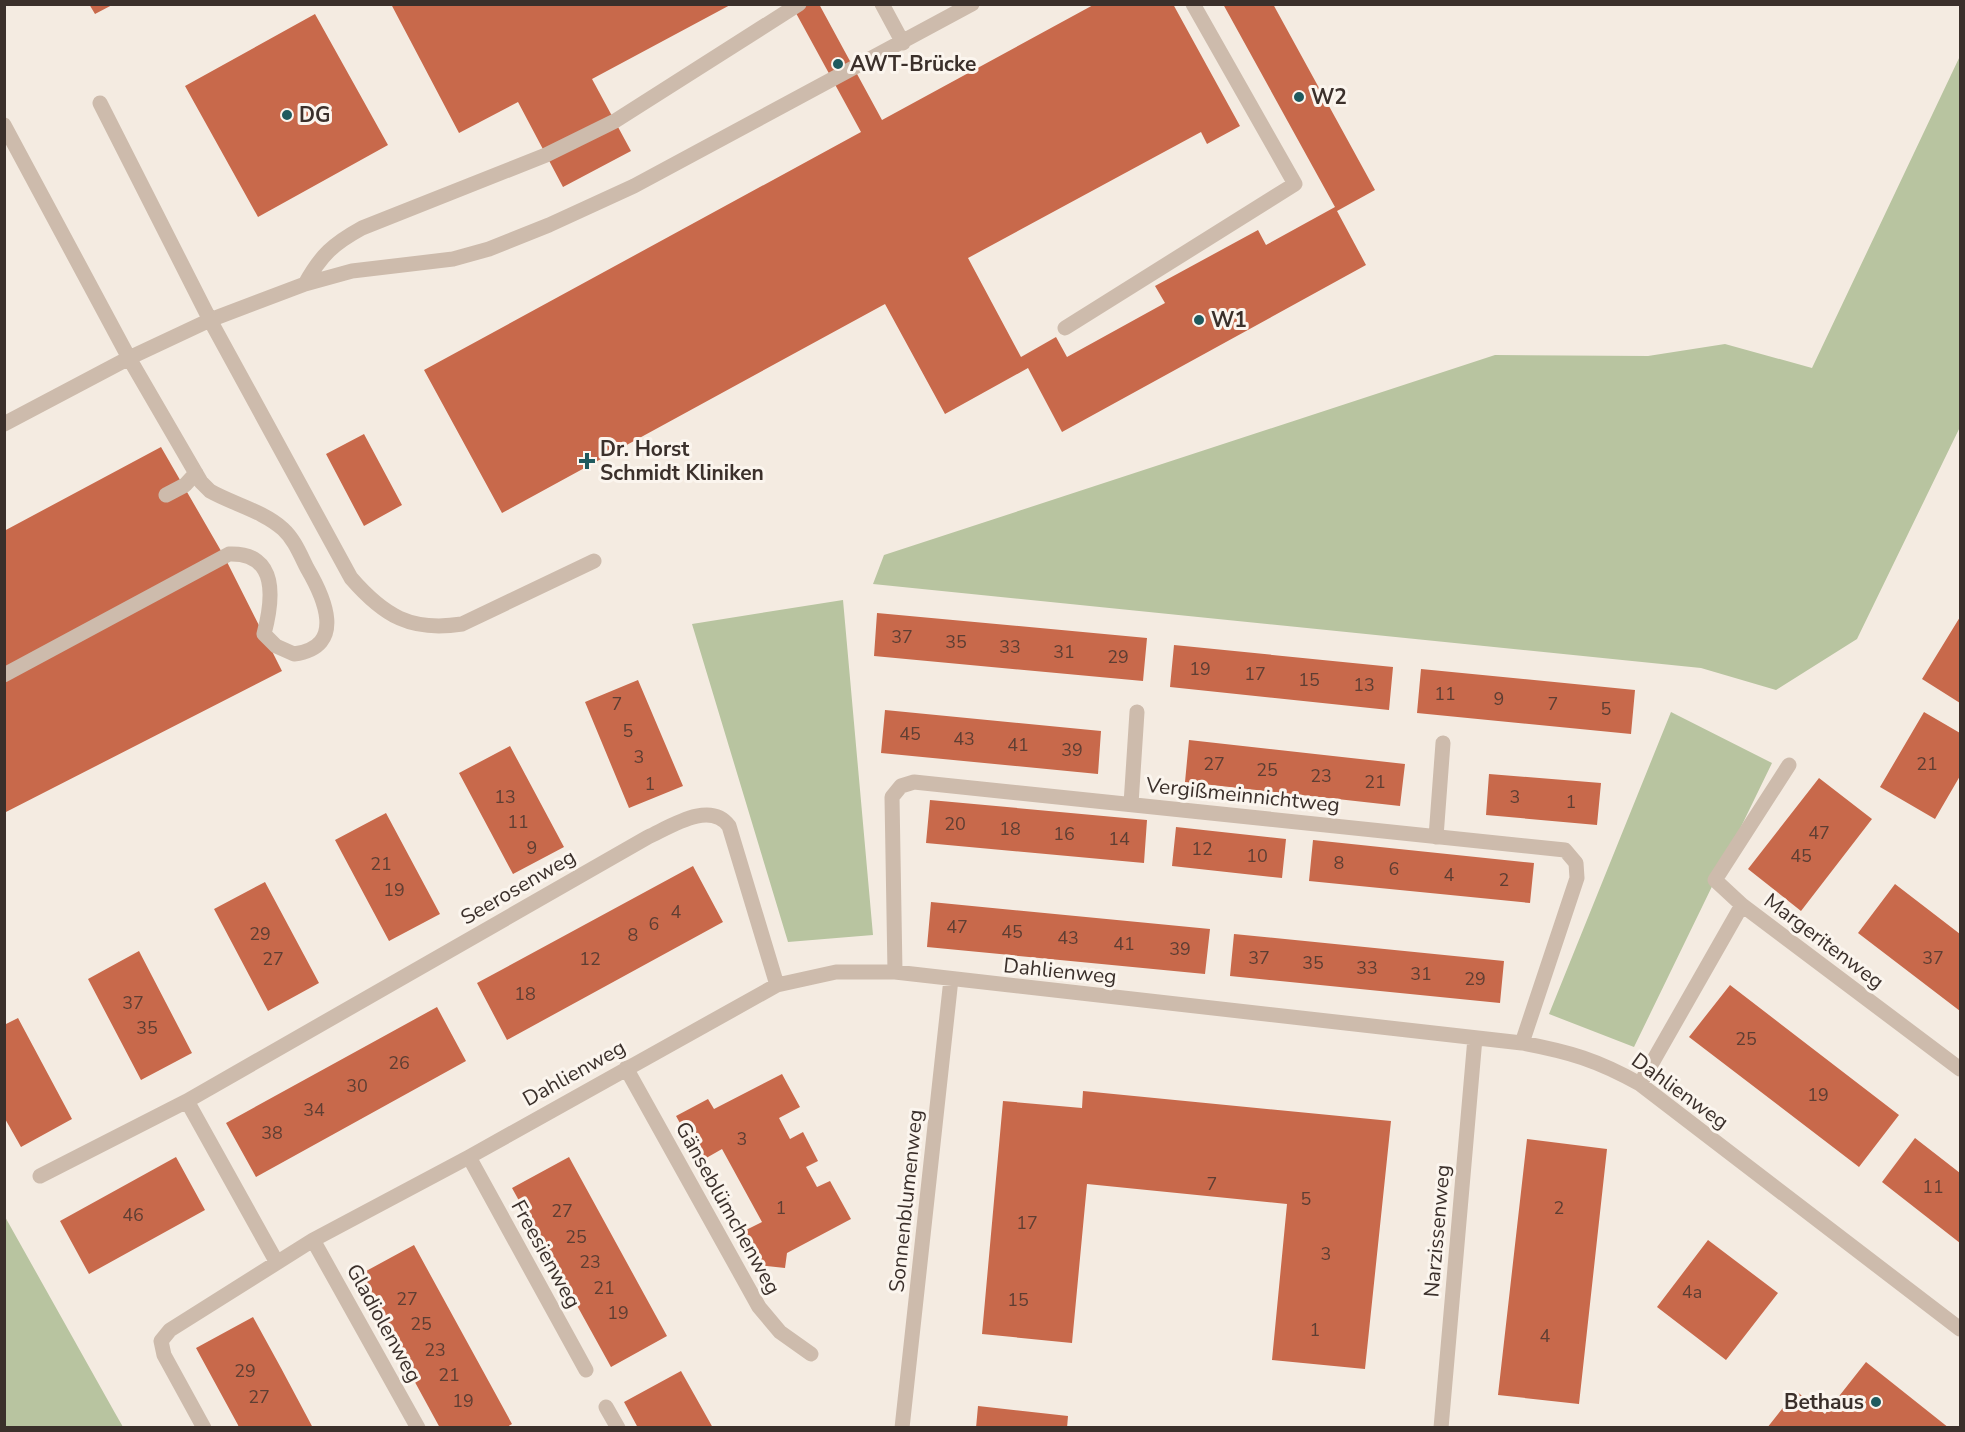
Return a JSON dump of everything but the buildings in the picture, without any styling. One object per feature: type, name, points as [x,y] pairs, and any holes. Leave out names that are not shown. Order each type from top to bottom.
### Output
[{"type":"street","points":[[305,284],[317,263],[335,243],[362,228],[546,155],[615,121],[799,4]]},
{"type":"street","points":[[882,4],[903,43]]},
{"type":"street","points":[[4,424],[129,358],[210,320],[305,284],[352,271],[453,260],[519,237],[634,186],[972,4]]},
{"type":"street","points":[[1065,328],[1295,184],[1193,4]]},
{"type":"street","points":[[100,103],[210,320],[351,578],[365,594],[389,613],[419,625],[439,627],[462,624],[594,561]]},
{"type":"street","points":[[4,125],[129,358],[196,473],[210,491],[267,518],[291,537],[326,606],[328,620],[320,641],[312,648],[294,654],[276,646],[264,634],[272,596],[266,573],[259,563],[240,554],[229,554],[4,675]]},
{"type":"street","points":[[166,495],[185,485],[196,473]]},
{"type":"street","points":[[1131,804],[1137,711]]},
{"type":"street","points":[[1437,837],[1443,743]]},
{"type":"street","points":[[1742,905],[1715,880],[1789,765]]},
{"type":"street","name":"Vergißmeinnichtweg","points":[[895,972],[892,797],[901,786],[914,782],[1565,850],[1576,863],[1577,878],[1522,1043]]},
{"type":"street","name":"Seerosenweg","points":[[40,1176],[187,1101],[648,837],[699,816],[707,814],[724,819],[729,826],[777,985]]},
{"type":"street","name":"Margeritenweg","points":[[1640,1084],[1742,905],[1960,1069]]},
{"type":"street","name":"Dahlienweg","points":[[204,1428],[164,1355],[161,1341],[170,1330],[276,1261],[469,1157],[777,985],[836,972],[895,972],[1522,1043],[1570,1052],[1600,1062],[1640,1084],[1960,1329]]},
{"type":"street","name":"Sonnenblumenweg","points":[[902,1428],[951,980]]},
{"type":"street","name":"Narzissenweg","points":[[1441,1428],[1475,1038]]},
{"type":"street","name":"Gänseblümchenweg","points":[[626,1068],[759,1307],[780,1332],[811,1354]]},
{"type":"street","points":[[187,1101],[276,1261]]},
{"type":"street","name":"Freesienweg","points":[[469,1157],[586,1370]]},
{"type":"street","name":"Gladiolenweg","points":[[313,1240],[418,1428]]},
{"type":"street","points":[[606,1407],[618,1428]]},
{"type":"green space","points":[[1960,56],[1960,427],[1857,639],[1776,690],[1701,668],[873,584],[884,555],[1495,355],[1648,356],[1725,344],[1812,368]]},
{"type":"green space","points":[[843,600],[873,935],[788,942],[692,624]]},
{"type":"green space","points":[[1671,712],[1772,763],[1634,1047],[1549,1014]]},
{"type":"green space","points":[[4,1215],[115,1413],[123,1427],[5,1427]]},
{"type":"place","name":"AWT-Brücke","points":[[838,64]]},
{"type":"place","name":"W2","points":[[1299,97]]},
{"type":"place","name":"DG","points":[[287,115]]},
{"type":"place","name":"W1","points":[[1199,320]]},
{"type":"place","name":"Dr. Horst Schmidt Kliniken","points":[[587,461]]},
{"type":"place","name":"Bethaus","points":[[1876,1402]]}]
